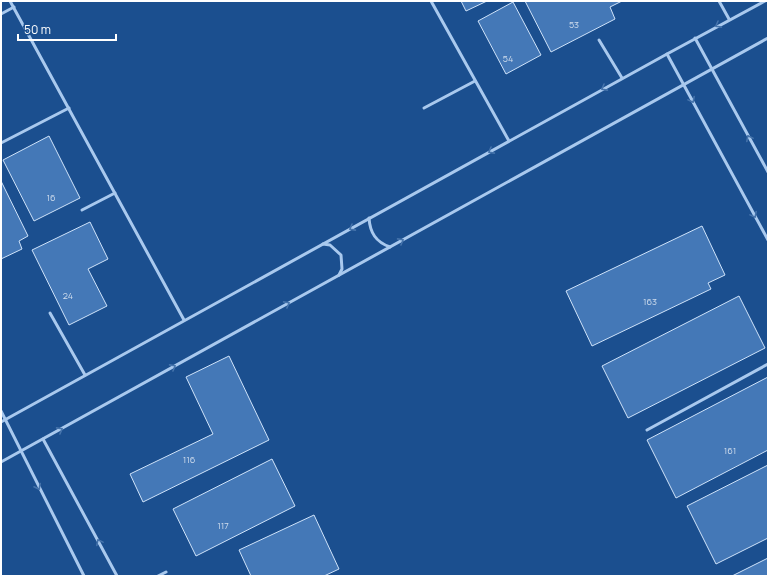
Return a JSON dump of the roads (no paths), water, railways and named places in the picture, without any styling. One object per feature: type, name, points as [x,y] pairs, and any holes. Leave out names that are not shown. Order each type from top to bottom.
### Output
[{"type":"lane","points":[[10,1],[184,320]]},
{"type":"lane","points":[[436,1],[432,2],[508,141]]},
{"type":"lane","points":[[719,1],[729,19]]},
{"type":"lane","points":[[1,422],[729,19],[765,1]]},
{"type":"lane","points":[[1,14],[14,7]]},
{"type":"lane","points":[[695,38],[768,172]]},
{"type":"lane","points":[[1,462],[768,38]]},
{"type":"lane","points":[[599,40],[622,78]]},
{"type":"lane","points":[[667,54],[768,240]]},
{"type":"lane","points":[[424,108],[475,81]]},
{"type":"lane","points":[[1,143],[69,108]]},
{"type":"lane","points":[[82,210],[115,193]]},
{"type":"lane","points":[[369,218],[372,234],[383,244],[390,247]]},
{"type":"lane","points":[[323,244],[330,245],[341,255],[342,269],[339,276]]},
{"type":"lane","points":[[50,313],[85,375]]},
{"type":"lane","points":[[647,430],[768,364]]},
{"type":"lane","points":[[1,411],[20,452],[84,576]]},
{"type":"lane","points":[[43,439],[117,576]]},
{"type":"lane","points":[[158,576],[166,572]]}]
